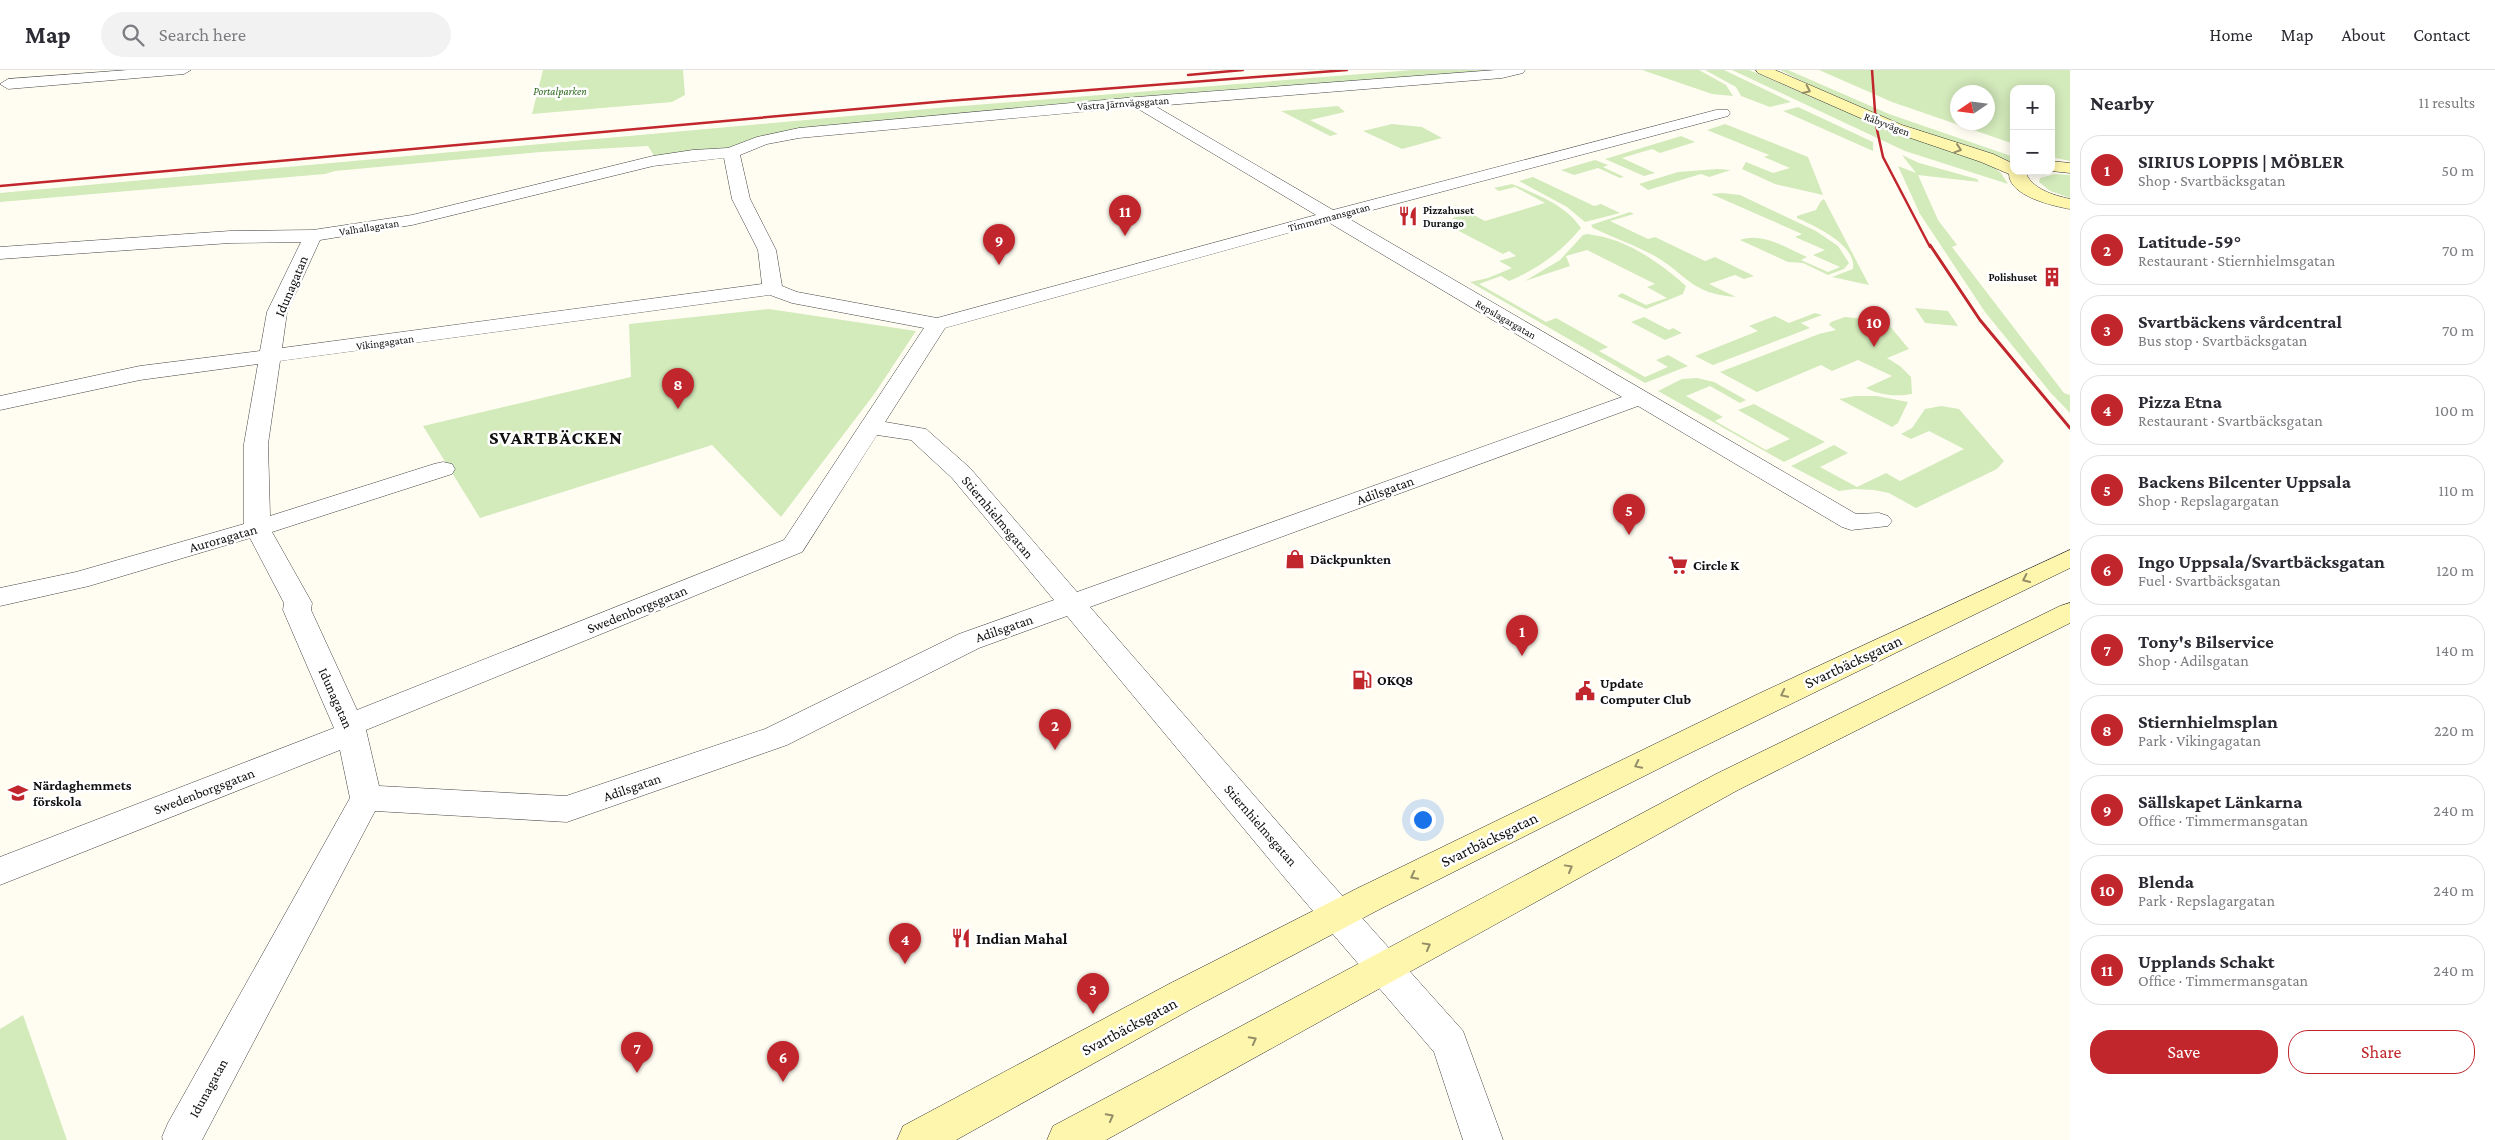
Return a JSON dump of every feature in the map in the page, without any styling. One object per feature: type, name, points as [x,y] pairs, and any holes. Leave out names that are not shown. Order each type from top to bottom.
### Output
[{"type":"street","points":[[4,89],[21,70]]},
{"type":"street","points":[[4,89],[184,70]]},
{"type":"street","name":"Västra Järnvägsgatan","points":[[731,154],[763,140],[799,133],[1137,102],[1502,74],[1518,70]]},
{"type":"street","name":"Råbyvägen","points":[[1763,70],[1896,128],[1987,158],[2010,168]]},
{"type":"street","name":"Råbyvägen","points":[[1819,78],[1878,103]]},
{"type":"street","name":"Repslagargatan","points":[[1137,102],[1851,522],[1878,521]]},
{"type":"street","name":"Timmermansgatan","points":[[937,324],[1331,216],[1722,114]]},
{"type":"street","name":"Råbyvägen","points":[[1912,117],[2008,150]]},
{"type":"street","points":[[731,154],[741,198],[767,250],[772,289],[792,297],[937,324],[872,427]]},
{"type":"street","name":"Valhallagatan","points":[[0,253],[230,237],[314,236],[412,220],[653,161],[693,155],[731,154]]},
{"type":"street","points":[[2018,175],[2023,186],[2036,193],[2069,204]]},
{"type":"street","name":"Idunagatan","points":[[182,1137],[366,798],[350,729],[297,610],[298,603],[257,528],[256,444],[277,312],[314,236]]},
{"type":"street","name":"Vikingagatan","points":[[0,404],[140,373],[269,358],[772,289]]},
{"type":"street","name":"Adilsgatan","points":[[366,798],[567,809],[776,737],[969,641],[1639,398]]},
{"type":"street","name":"Stiernhielmsgatan","points":[[872,427],[918,434],[961,473],[1071,605],[1386,969]]},
{"type":"street","name":"Swedenborgsgatan","points":[[0,871],[793,546],[872,427]]},
{"type":"street","name":"Auroragatan","points":[[0,597],[79,580],[257,528],[443,469]]},
{"type":"street","name":"Svartbäcksgatan","points":[[917,1140],[1271,949],[1773,699],[2070,558]]},
{"type":"street","points":[[1067,1140],[1386,969],[1735,778],[2070,612]]},
{"type":"street","points":[[1386,969],[1450,1043],[1483,1140]]},
{"type":"green space","name":"Portalparken","points":[[543,70],[683,70],[685,95],[672,102],[532,114]]},
{"type":"green space","points":[[1412,70],[1500,70],[896,122],[742,147],[655,157],[648,146],[541,152],[335,171],[325,174],[0,202],[0,193],[949,107]]},
{"type":"green space","points":[[1642,70],[1699,70],[1726,85],[1733,96],[1712,94]]},
{"type":"green space","points":[[1705,70],[1724,70],[1791,102],[1770,107],[1741,96],[1736,87]]},
{"type":"green space","points":[[1732,70],[1749,70],[1896,133],[1992,166],[2001,173],[2008,184],[1905,151]]},
{"type":"green space","points":[[1780,70],[1788,70],[1889,114],[2010,156],[2010,163],[1895,122]]},
{"type":"green space","points":[[1819,70],[2070,70],[2070,161],[2055,158],[2055,85],[2010,85],[2010,143],[1973,130],[1995,130],[1995,85],[1950,85],[1950,122],[1892,102]]},
{"type":"green space","points":[[1338,106],[1345,112],[1310,120],[1338,134],[1330,136],[1281,111]]},
{"type":"green space","points":[[1798,107],[1873,142],[1873,151],[1783,111]]},
{"type":"green space","points":[[1392,124],[1422,127],[1442,138],[1402,149],[1363,131]]},
{"type":"green space","points":[[1725,124],[1808,157],[1823,195],[1775,184],[1742,169],[1746,162],[1773,173],[1790,168],[1764,157],[1769,155],[1707,130]]},
{"type":"green space","points":[[1681,136],[1695,142],[1660,153],[1652,149],[1622,158],[1655,173],[1644,176],[1605,159]]},
{"type":"green space","points":[[1902,155],[1919,163],[1977,179],[1979,182],[1918,175],[1938,220],[1957,245],[1952,247],[2064,393],[2070,395],[2070,413],[2050,392],[1985,312],[1920,214],[1898,166],[1916,173]]},
{"type":"green space","points":[[1595,160],[1608,165],[1603,167],[1624,177],[1620,178],[1598,168],[1574,175],[1561,170]]},
{"type":"green space","points":[[1717,169],[1731,170],[1709,177],[1701,174],[1648,190],[1639,184],[1678,172]]},
{"type":"green space","points":[[2055,174],[2070,175],[2070,198],[2050,191],[2039,182],[2040,178]]},
{"type":"green space","points":[[1533,177],[1594,206],[1601,204],[1620,213],[1585,222],[1567,207],[1519,181]]},
{"type":"green space","points":[[1512,184],[1540,196],[1559,207],[1575,220],[1581,228],[1557,252],[1530,271],[1509,281],[1501,276],[1479,284],[1546,322],[1556,318],[1608,347],[1599,351],[1645,377],[1668,367],[1656,360],[1668,355],[1688,366],[1645,383],[1470,282],[1488,278],[1512,268],[1499,261],[1516,256],[1509,251],[1503,254],[1455,229],[1467,227],[1452,218],[1467,214],[1453,204],[1485,221],[1545,203],[1515,187],[1499,191],[1494,188]]},
{"type":"green space","points":[[1711,194],[1740,195],[1816,231],[1838,246],[1849,263],[1844,269],[1828,275],[1803,263],[1788,262],[1740,240],[1748,238],[1766,239],[1807,257],[1801,260],[1828,272],[1840,267],[1813,255],[1825,250],[1795,237],[1802,234]]},
{"type":"green space","points":[[1824,199],[1869,285],[1832,277],[1853,269],[1852,260],[1848,252],[1842,244],[1824,231],[1797,218],[1797,216],[1816,210]]},
{"type":"green space","points":[[1630,212],[1634,214],[1610,221],[1648,239],[1655,237],[1705,261],[1715,257],[1754,276],[1744,279],[1735,275],[1709,284],[1736,297],[1708,292],[1689,282],[1651,254],[1593,228],[1591,225]]},
{"type":"green space","points":[[1587,234],[1615,240],[1640,252],[1686,286],[1683,294],[1646,309],[1617,296],[1622,293],[1646,305],[1667,298],[1647,287],[1655,284],[1587,250],[1566,256],[1570,266],[1525,281],[1560,260],[1583,235]]},
{"type":"green space","points":[[1915,308],[1948,311],[1958,326],[1925,323]]},
{"type":"green space","points":[[769,309],[916,331],[875,393],[781,517],[712,445],[480,518],[423,426],[631,377],[629,324]]},
{"type":"green space","points":[[1815,313],[1822,315],[1801,323],[1810,328],[1713,365],[1695,356],[1758,331],[1749,326],[1775,316],[1789,323]]},
{"type":"green space","points":[[1644,317],[1669,330],[1673,328],[1682,333],[1665,340],[1631,322]]},
{"type":"green space","points":[[1845,317],[1888,324],[1909,349],[1887,358],[1900,366],[1911,377],[1912,394],[1888,395],[1866,388],[1892,376],[1858,360],[1832,371],[1821,365],[1757,392],[1720,372],[1819,334],[1836,330],[1829,325],[1831,322]]},
{"type":"green space","points":[[1697,378],[1714,382],[1746,400],[1740,403],[1710,386],[1686,396],[1723,417],[1715,421],[1766,450],[1790,439],[1738,410],[1754,404],[1825,442],[1784,462],[1658,391],[1682,379]]},
{"type":"green space","points":[[1855,396],[1877,396],[1908,402],[1898,423],[1892,427],[1839,399]]},
{"type":"green space","points":[[1941,406],[1959,409],[2004,461],[1997,469],[1916,508],[1889,493],[1854,489],[1839,491],[1791,466],[1834,445],[1848,453],[1820,467],[1857,487],[1886,473],[1900,481],[1964,449],[1929,431],[1911,439],[1901,434],[1912,428],[1925,409]]},
{"type":"green space","points":[[23,1015],[67,1140],[0,1140],[0,1029]]},
{"type":"railway","points":[[1188,75],[1243,70]]},
{"type":"railway","points":[[0,186],[947,101],[1347,70]]},
{"type":"railway","points":[[1872,70],[1876,125],[1883,157],[1930,247]]},
{"type":"railway","points":[[1930,245],[1980,320],[2070,428]]},
{"type":"place","name":"Pizzahuset Durango","points":[[1408,216]]},
{"type":"place","name":"Upplands Schakt","points":[[1125,236]]},
{"type":"place","name":"Sällskapet Länkarna","points":[[999,265]]},
{"type":"place","name":"Polishuset","points":[[2052,277]]},
{"type":"place","name":"Blenda","points":[[1874,347]]},
{"type":"place","name":"Stiernhielmsplan","points":[[678,409]]},
{"type":"place","name":"Backens Bilcenter Uppsala","points":[[1629,535]]},
{"type":"place","name":"Däckpunkten","points":[[1295,559]]},
{"type":"place","name":"Circle K","points":[[1678,565]]},
{"type":"place","name":"SIRIUS LOPPIS | MÖBLER","points":[[1522,656]]},
{"type":"place","name":"OKQ8","points":[[1362,680]]},
{"type":"place","name":"Update Computer Club","points":[[1585,691]]},
{"type":"place","name":"Latitude-59°","points":[[1055,750]]},
{"type":"place","name":"Närdaghemmets förskola","points":[[18,793]]},
{"type":"place","name":"Indian Mahal","points":[[961,938]]},
{"type":"place","name":"Pizza Etna","points":[[905,964]]},
{"type":"place","name":"Svartbäckens vårdcentral","points":[[1093,1014]]},
{"type":"place","name":"Tony's Bilservice","points":[[637,1073]]},
{"type":"place","name":"Ingo Uppsala/Svartbäcksgatan","points":[[783,1082]]},
{"type":"district","name":"SVARTBÄCKEN","points":[[556,437]]}]
